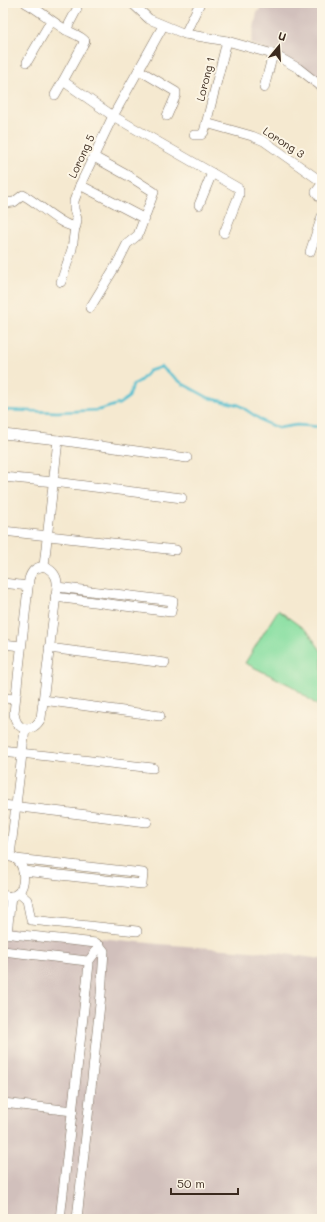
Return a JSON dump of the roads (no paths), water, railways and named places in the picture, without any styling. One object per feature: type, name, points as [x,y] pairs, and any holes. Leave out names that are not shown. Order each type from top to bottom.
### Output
[{"type":"street","points":[[26,3],[37,9],[51,21],[85,41],[55,95]]},
{"type":"street","points":[[132,3],[149,19],[185,34],[227,41],[273,54],[297,67],[322,87]]},
{"type":"street","points":[[185,34],[201,3]]},
{"type":"street","points":[[66,30],[77,10]]},
{"type":"street","points":[[27,62],[51,21]]},
{"type":"street","name":"Lorong 5","points":[[61,282],[72,249],[75,227],[77,224],[74,201],[80,185],[113,116],[163,26]]},
{"type":"street","name":"Lorong 1","points":[[206,123],[227,41]]},
{"type":"street","points":[[264,88],[273,54]]},
{"type":"street","points":[[139,70],[176,92],[167,116]]},
{"type":"street","points":[[63,81],[113,116],[238,188],[240,190],[224,233]]},
{"type":"street","points":[[194,135],[202,135],[206,123]]},
{"type":"street","name":"Lorong 3","points":[[206,123],[252,136],[264,141],[322,183]]},
{"type":"street","points":[[90,308],[118,262],[127,244],[130,240],[138,236],[154,191],[94,157]]},
{"type":"street","points":[[199,205],[212,173]]},
{"type":"street","points":[[322,183],[316,192],[322,200]]},
{"type":"street","points":[[80,185],[145,219]]},
{"type":"street","points":[[4,203],[14,202],[21,195],[24,196],[59,220],[75,227]]},
{"type":"street","points":[[310,252],[320,234],[322,216]]},
{"type":"street","points":[[3,434],[187,458]]},
{"type":"street","points":[[44,566],[58,440]]},
{"type":"street","points":[[3,477],[182,498]]},
{"type":"street","points":[[3,531],[176,550]]},
{"type":"street","points":[[44,566],[50,569],[55,575],[57,587],[41,718],[38,724],[33,728],[25,729],[18,726],[14,713],[28,586],[32,572],[36,567],[44,566]]},
{"type":"street","points":[[3,583],[28,586]]},
{"type":"street","points":[[56,597],[171,612],[173,601],[57,587]]},
{"type":"street","points":[[3,644],[21,646]]},
{"type":"street","points":[[49,648],[165,663]]},
{"type":"street","points":[[3,698],[15,699]]},
{"type":"street","points":[[43,700],[160,716]]},
{"type":"street","points":[[7,857],[16,806],[25,729]]},
{"type":"street","points":[[3,751],[153,768]]},
{"type":"street","points":[[3,805],[147,822]]},
{"type":"street","points":[[7,857],[22,864],[23,871],[22,886],[11,895],[5,933],[96,943],[104,951],[101,995],[76,1219]]},
{"type":"street","points":[[7,857],[143,873],[142,884],[23,871]]},
{"type":"street","points":[[11,895],[28,900],[31,920],[137,931]]},
{"type":"street","points":[[60,1219],[73,1111],[88,962],[100,946]]},
{"type":"street","points":[[3,951],[88,962]]},
{"type":"street","points":[[3,1103],[73,1111]]},
{"type":"waterway","points":[[3,410],[57,412],[99,410],[119,404],[129,397],[133,385],[141,380],[149,371],[161,367],[183,384],[209,398],[239,405],[264,422],[278,428],[297,425],[322,427]]}]
